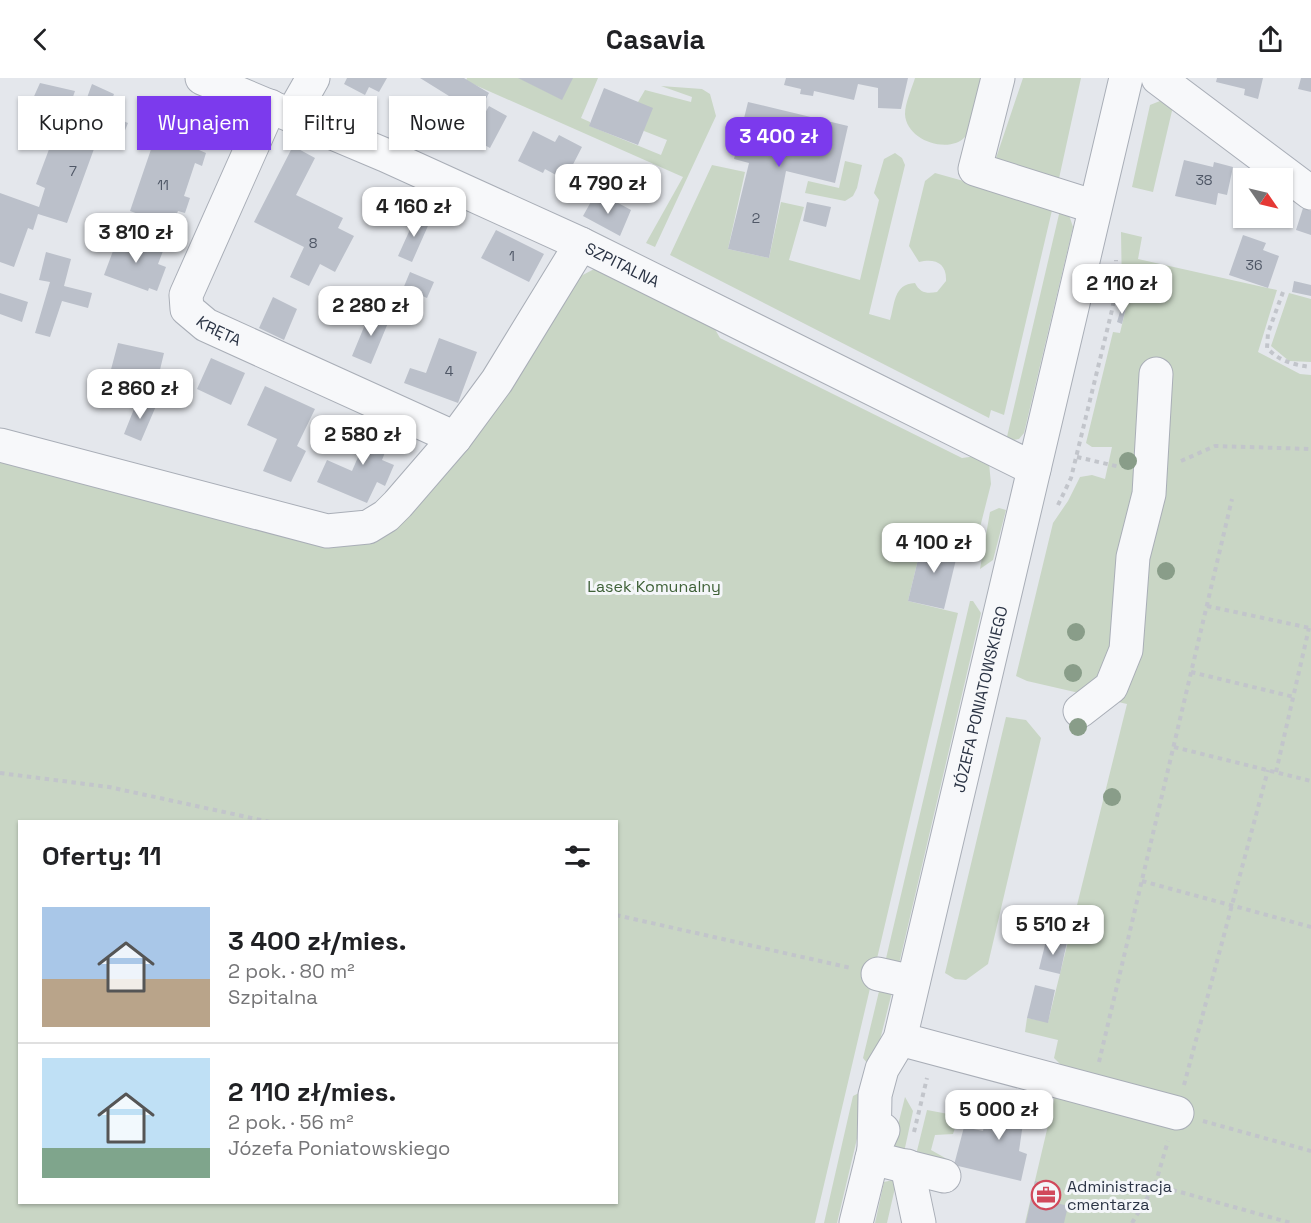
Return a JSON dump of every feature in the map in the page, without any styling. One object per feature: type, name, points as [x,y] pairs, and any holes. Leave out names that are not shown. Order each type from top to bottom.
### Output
[{"type":"street","name":"SZPITALNA","points":[[202,78],[581,244],[1034,469]]},
{"type":"street","name":"KRĘTA","points":[[313,78],[281,111],[186,295],[186,309],[206,325],[454,438]]},
{"type":"street","points":[[998,78],[975,169],[1095,207]]},
{"type":"street","name":"JÓZEFA PONIATOWSKIEGO","points":[[856,1223],[873,1154],[896,1101],[902,1063],[900,1040],[913,982],[1126,78]]},
{"type":"street","points":[[1158,78],[1311,193]]},
{"type":"street","points":[[0,445],[327,531],[368,527],[386,516],[454,438],[497,381],[581,244]]},
{"type":"street","points":[[1080,711],[1111,687],[1126,650],[1133,557],[1149,494],[1156,374]]},
{"type":"street","points":[[878,974],[913,982]]},
{"type":"street","points":[[900,1040],[1176,1113]]},
{"type":"street","points":[[873,1154],[944,1176]]},
{"type":"street","points":[[906,1166],[919,1223]]},
{"type":"path","points":[[1283,292],[1268,333],[1267,348],[1274,355],[1294,365],[1311,367]]},
{"type":"path","points":[[1077,456],[1150,475],[1215,446],[1311,448]]},
{"type":"path","points":[[1092,1091],[1232,499]]},
{"type":"path","points":[[1207,606],[1310,628],[1276,772]]},
{"type":"path","points":[[1191,672],[1294,697]]},
{"type":"path","points":[[1174,747],[1311,781]]},
{"type":"path","points":[[1132,1223],[1155,1185],[1268,770]]},
{"type":"path","points":[[0,773],[109,787],[261,820]]},
{"type":"path","points":[[1142,881],[1311,927]]},
{"type":"path","points":[[618,915],[878,974]]},
{"type":"path","points":[[1176,1113],[1311,1151]]},
{"type":"path","points":[[1155,1185],[1291,1223]]},
{"type":"green space","points":[[467,78],[598,78],[581,118],[590,122],[590,126],[661,155],[667,140],[644,131],[638,102],[645,90],[691,102],[692,97],[661,86],[702,89],[710,94],[716,116],[655,247],[646,243],[683,177],[466,81]]},
{"type":"green space","points":[[915,78],[983,78],[969,131],[959,142],[940,145],[921,138],[913,132],[907,123],[905,114],[907,100]]},
{"type":"green space","points":[[1023,78],[1081,78],[1058,183],[1001,165],[996,158]]},
{"type":"green space","points":[[1175,98],[1153,192],[1132,187],[1150,105],[1160,101],[1169,103]]},
{"type":"green space","points":[[895,153],[902,158],[905,165],[869,314],[890,320],[896,296],[903,287],[915,283],[922,291],[933,293],[937,292],[946,281],[946,275],[939,263],[919,262],[909,246],[925,181],[935,173],[1053,206],[1004,415],[991,410],[989,418],[670,255],[712,165],[745,172],[728,249],[769,258],[781,202],[804,207],[789,260],[860,280],[879,200],[874,193],[884,159]]},
{"type":"green space","points":[[845,161],[862,165],[853,196],[845,201],[805,193],[808,181],[839,188]]},
{"type":"green space","points":[[1060,210],[1069,215],[1073,227],[1024,433],[1019,439],[1006,441]]},
{"type":"green space","points":[[1121,232],[1142,237],[1138,259],[1277,290],[1258,352],[1300,374],[1311,375],[1311,1223],[1025,1223],[1062,1066],[1054,1058],[1058,1040],[1025,1032],[1027,1018],[1048,1022],[1127,704],[1027,681],[1016,676],[1053,523],[1080,477],[1092,475],[1105,479],[1112,447],[1092,447],[1086,443],[1113,332],[1120,333],[1129,295],[1122,292]]},
{"type":"green space","name":"Lasek Komunalny","points":[[598,267],[712,324],[720,338],[962,458],[977,456],[989,463],[991,484],[974,551],[923,539],[908,601],[958,613],[815,1223],[0,1223],[0,459],[373,536],[577,278]]},
{"type":"green space","points":[[1289,293],[1311,299],[1311,362],[1289,361],[1271,346]]},
{"type":"green space","points":[[999,508],[1006,510],[993,560],[980,569],[990,512]]},
{"type":"green space","points":[[970,601],[973,601],[981,613],[899,964],[884,967]]},
{"type":"green space","points":[[1006,717],[1026,720],[1041,738],[988,964],[966,980],[955,979],[945,973]]},
{"type":"green space","points":[[881,983],[892,992],[874,1064],[868,1064],[863,1058]]},
{"type":"green space","points":[[869,1088],[837,1223],[824,1223],[853,1096]]},
{"type":"green space","points":[[905,1097],[913,1111],[903,1157],[900,1158],[893,1145]]},
{"type":"green space","points":[[927,1110],[959,1116],[953,1134],[935,1135],[931,1150],[947,1159],[944,1171],[914,1163]]},
{"type":"green space","points":[[897,1179],[887,1223],[875,1223],[884,1182]]},
{"type":"building","points":[[347,78],[387,78],[379,92],[369,87],[365,95],[344,84]]},
{"type":"building","points":[[420,78],[464,78],[489,93],[486,99],[486,96],[449,96]]},
{"type":"building","points":[[518,78],[573,78],[562,100]]},
{"type":"building","points":[[786,78],[908,78],[901,109],[878,108],[878,88],[858,84],[854,100],[814,91],[813,96],[800,94],[801,89],[784,85]]},
{"type":"building","points":[[1217,78],[1263,78],[1258,99],[1244,95],[1245,89],[1216,82]]},
{"type":"building","points":[[1301,78],[1311,78],[1311,92],[1298,89]]},
{"type":"building","points":[[40,83],[75,91],[73,96],[34,96]]},
{"type":"building","points":[[92,84],[114,94],[113,96],[88,96]]},
{"type":"building","points":[[604,88],[653,108],[638,145],[589,126]]},
{"type":"building","points":[[748,102],[848,126],[835,183],[786,171],[769,258],[728,249],[749,163],[734,159]]},
{"type":"building","points":[[489,106],[507,116],[490,148],[486,146],[486,111]]},
{"type":"building","points":[[533,131],[555,142],[559,135],[582,147],[565,180],[545,169],[543,173],[518,161]]},
{"type":"building","points":[[49,150],[94,150],[67,223],[38,214],[33,230],[28,228],[14,267],[0,262],[0,193],[39,207],[45,188],[36,184]]},
{"type":"building","points":[[151,150],[199,150],[206,153],[202,166],[195,163],[184,196],[190,198],[185,213],[178,211],[172,226],[130,211]]},
{"type":"building","points":[[291,150],[300,150],[315,158],[296,195],[343,218],[338,228],[354,236],[335,272],[320,264],[309,286],[290,277],[304,247],[254,222]]},
{"type":"building","points":[[1184,160],[1213,167],[1214,162],[1233,167],[1227,195],[1218,193],[1216,205],[1175,196]]},
{"type":"building","points":[[593,198],[606,205],[609,198],[631,210],[620,236],[583,216]]},
{"type":"building","points":[[807,202],[831,207],[826,227],[803,221]]},
{"type":"building","points":[[1303,208],[1311,211],[1311,235],[1296,230]]},
{"type":"building","points":[[417,214],[431,219],[412,262],[398,256]]},
{"type":"building","points":[[496,230],[544,254],[529,282],[481,258]]},
{"type":"building","points":[[119,235],[163,251],[158,264],[166,267],[157,291],[149,288],[148,291],[104,275]]},
{"type":"building","points":[[1243,235],[1266,243],[1263,250],[1279,256],[1268,288],[1229,275]]},
{"type":"building","points":[[46,252],[71,259],[64,286],[92,293],[88,308],[62,301],[50,337],[35,333],[50,282],[39,280]]},
{"type":"building","points":[[410,272],[434,282],[427,298],[420,295],[416,303],[400,296]]},
{"type":"building","points":[[1294,281],[1311,285],[1311,296],[1292,292]]},
{"type":"building","points":[[0,293],[28,302],[22,322],[0,314]]},
{"type":"building","points":[[273,297],[297,309],[284,340],[259,328]]},
{"type":"building","points":[[1122,305],[1126,307],[1122,324],[1117,322]]},
{"type":"building","points":[[371,310],[390,318],[371,364],[352,356]]},
{"type":"building","points":[[439,338],[477,352],[458,403],[404,383],[410,368],[426,373]]},
{"type":"building","points":[[118,343],[164,353],[158,378],[150,375],[144,390],[109,377]]},
{"type":"building","points":[[211,358],[245,373],[231,405],[197,389]]},
{"type":"building","points":[[265,386],[315,409],[297,446],[306,451],[291,482],[263,471],[277,439],[247,425]]},
{"type":"building","points":[[138,399],[156,406],[141,441],[124,434]]},
{"type":"building","points":[[375,418],[395,427],[382,460],[394,465],[385,486],[377,482],[367,503],[317,482],[327,460],[352,471]]},
{"type":"building","points":[[923,539],[959,547],[944,609],[908,601]]},
{"type":"building","points":[[1047,937],[1067,942],[1060,974],[1039,969]]},
{"type":"building","points":[[1035,985],[1055,990],[1048,1023],[1027,1018]]},
{"type":"building","points":[[1019,1093],[1042,1098],[1037,1119],[1024,1116],[1019,1151],[1027,1154],[1021,1181],[954,1165],[964,1127],[983,1131],[986,1116],[999,1109],[1014,1112]]},
{"type":"building","name":"Administracja cmentarza","points":[[1035,1181],[1061,1188],[1057,1203],[1068,1206],[1064,1223],[1026,1223]]},
{"type":"place","name":"Administracja cmentarza","points":[[1046,1195]]}]
